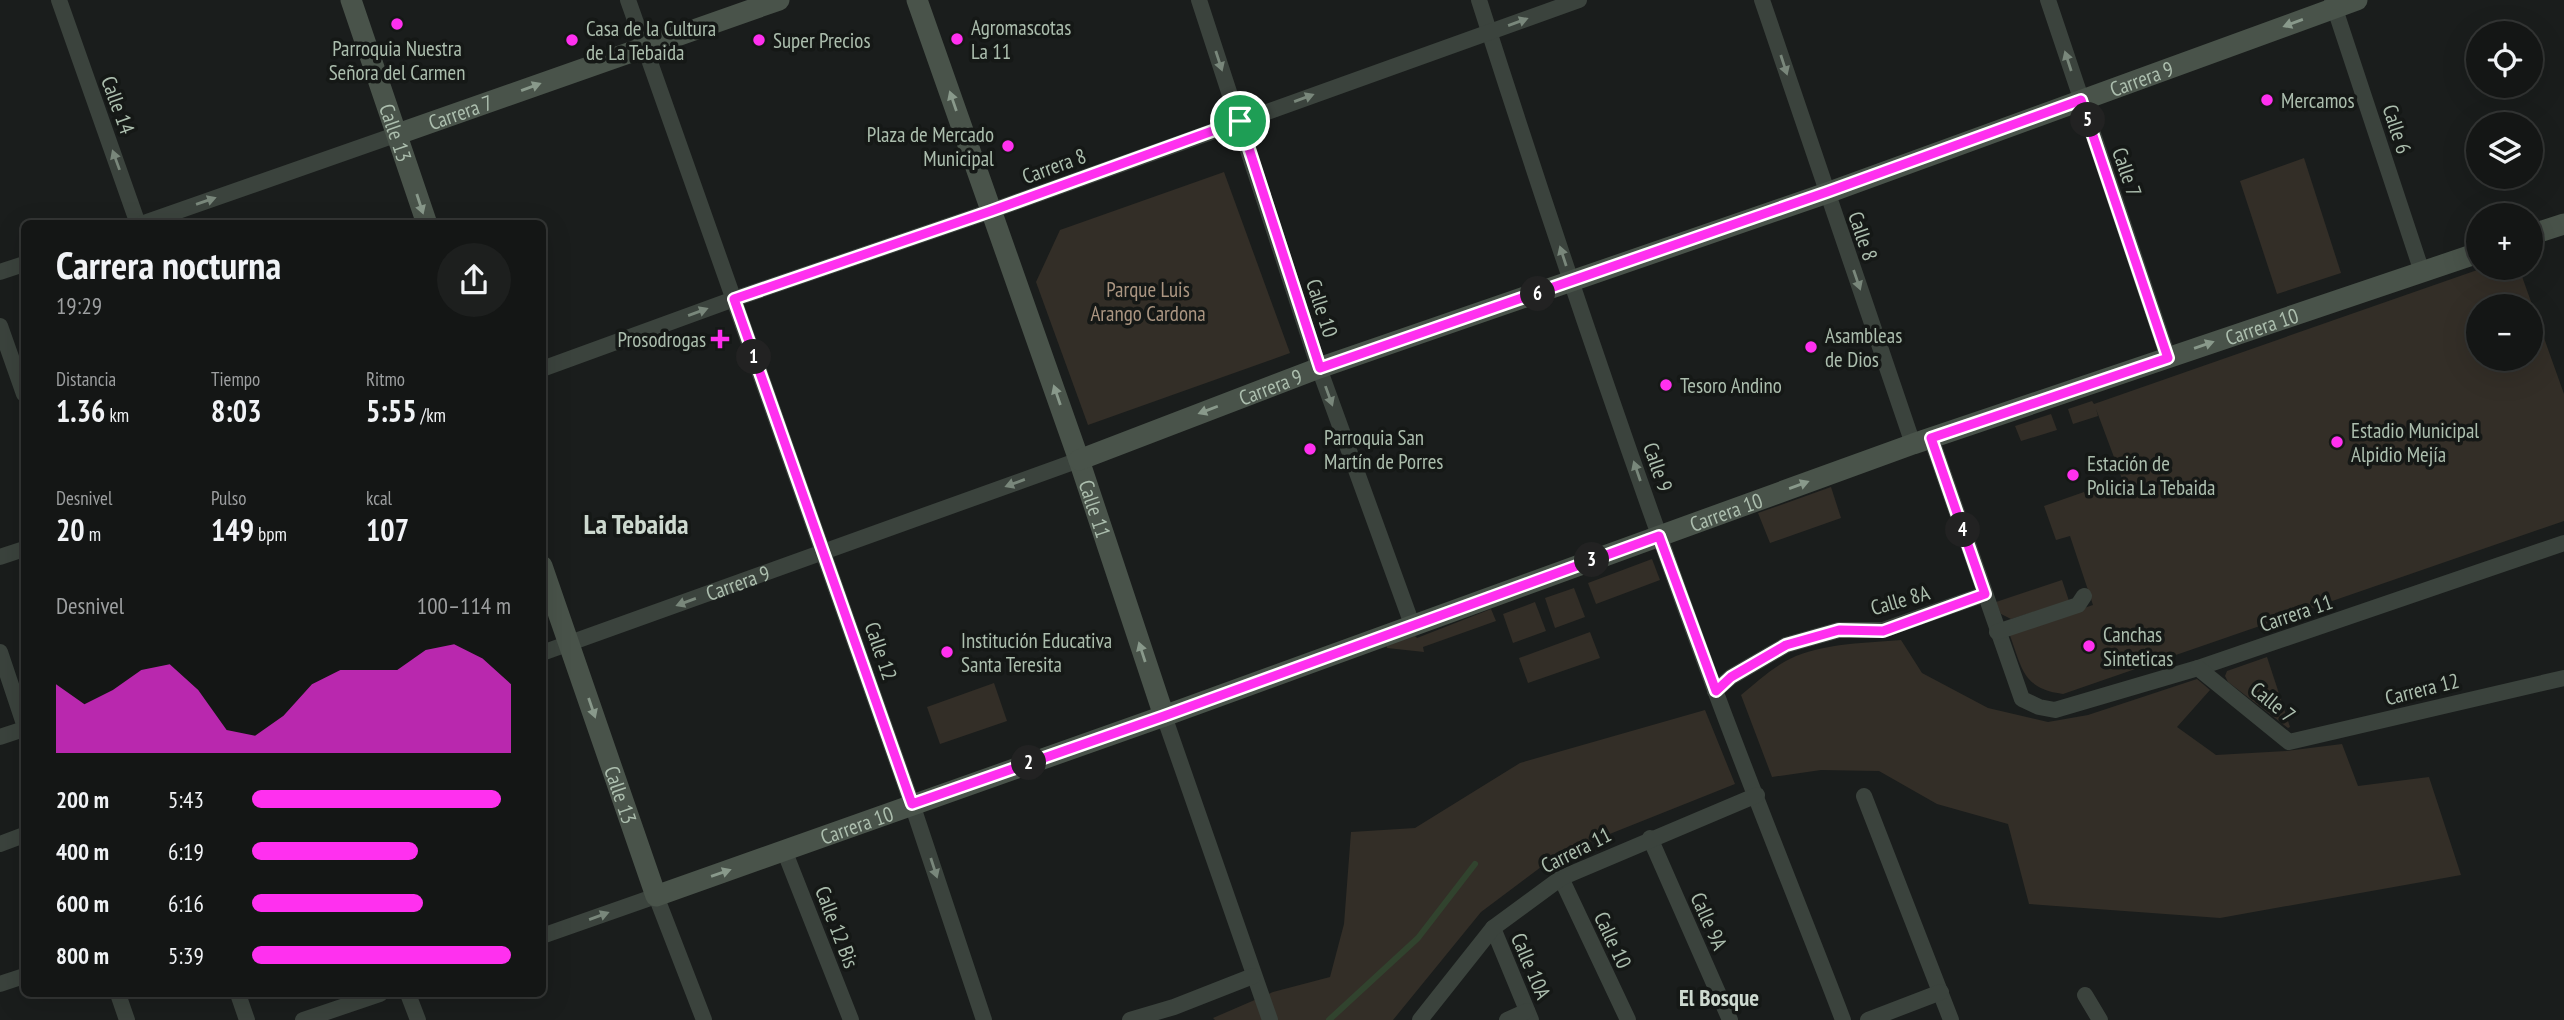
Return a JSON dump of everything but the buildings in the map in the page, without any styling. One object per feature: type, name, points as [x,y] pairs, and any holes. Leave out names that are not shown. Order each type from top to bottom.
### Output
[{"type":"main road","name":"Calle 13","points":[[351,0],[426,220]]},
{"type":"main road","name":"Carrera 7","points":[[398,134],[779,0]]},
{"type":"main road","name":"Calle 11","points":[[917,0],[1079,460],[1164,716]]},
{"type":"main road","name":"Carrera 9","points":[[1079,460],[1320,368],[1827,192],[2081,100],[2333,4],[2357,0]]},
{"type":"main road","points":[[2543,231],[2564,224]]},
{"type":"main road","name":"Carrera 10","points":[[656,895],[1413,627],[1922,441],[2466,257]]},
{"type":"main road","name":"Calle 13","points":[[546,578],[656,895]]},
{"type":"street","name":"Calle 14","points":[[59,0],[139,220]]},
{"type":"street","name":"Calle 12","points":[[628,0],[825,553],[984,1020]]},
{"type":"street","name":"Calle 10","points":[[1199,0],[1320,368],[1413,627]]},
{"type":"street","name":"Calle 9","points":[[1479,0],[1571,282],[1659,536],[1843,1020]]},
{"type":"street","name":"Carrera 8","points":[[546,368],[1579,0]]},
{"type":"street","name":"Calle 8","points":[[1762,0],[1827,192],[1922,441],[1985,594],[2022,699],[2039,707]]},
{"type":"street","name":"Calle 7","points":[[2048,0],[2168,358]]},
{"type":"street","name":"Calle 6","points":[[2333,4],[2422,272]]},
{"type":"street","name":"Carrera 7","points":[[151,220],[398,134]]},
{"type":"street","points":[[0,272],[21,265]]},
{"type":"street","points":[[0,326],[21,386]]},
{"type":"street","name":"Carrera 9","points":[[546,652],[1079,460]]},
{"type":"street","name":"Carrera 11","points":[[2039,707],[2055,710],[2198,668],[2564,543]]},
{"type":"street","points":[[0,557],[21,550]]},
{"type":"street","name":"Calle 8A","points":[[1716,691],[1731,677],[1786,645],[1839,630],[1883,631],[1985,594]]},
{"type":"street","points":[[1997,632],[2078,605],[2084,596]]},
{"type":"street","points":[[0,652],[21,717]]},
{"type":"street","name":"Calle 7","points":[[2198,668],[2289,742]]},
{"type":"street","name":"Carrera 12","points":[[2289,742],[2564,678]]},
{"type":"street","name":"Calle 11","points":[[1164,716],[1270,1020]]},
{"type":"street","points":[[0,737],[21,727]]},
{"type":"street","name":"Carrera 11","points":[[1420,1020],[1493,928],[1561,878],[1650,838],[1757,795]]},
{"type":"street","points":[[1864,796],[1951,1020]]},
{"type":"street","points":[[0,844],[21,836]]},
{"type":"street","name":"Calle 9A","points":[[1650,838],[1730,1020]]},
{"type":"street","name":"Calle 12 Bis","points":[[784,850],[851,1020]]},
{"type":"street","name":"Calle 10","points":[[1561,878],[1628,1020]]},
{"type":"street","name":"Carrera 10","points":[[546,935],[656,895]]},
{"type":"street","name":"Calle 13","points":[[656,895],[705,1020]]},
{"type":"street","name":"Calle 10A","points":[[1493,928],[1529,1015]]},
{"type":"street","points":[[1130,1020],[1177,1014],[1253,975]]},
{"type":"street","points":[[0,984],[21,977]]},
{"type":"street","points":[[1868,1020],[1941,992]]},
{"type":"street","points":[[2085,995],[2100,1020]]},
{"type":"street","points":[[119,997],[127,1020]]},
{"type":"street","points":[[239,997],[247,1020]]},
{"type":"street","points":[[303,1020],[371,997]]},
{"type":"street","points":[[409,997],[418,1020]]},
{"type":"street","points":[[1507,1020],[1529,1015]]},
{"type":"green space","points":[[2304,158],[2341,273],[2277,294],[2240,181]]},
{"type":"green space","name":"Parque Luis Arango Cardona","points":[[1224,172],[1290,353],[1088,425],[1036,282],[1060,230]]},
{"type":"green space","name":"Estadio Municipal Alpidio Mejía","points":[[2466,274],[2466,280],[2523,280],[2528,294],[2466,294],[2466,371],[2543,371],[2543,335],[2564,394],[2564,521],[2063,694],[2049,691],[2039,687],[2025,674],[2009,633],[2093,605],[2070,536],[2056,540],[2044,506],[2084,492],[2086,497],[2124,484],[2096,409],[2098,416],[2073,424],[2068,409],[2092,401],[2094,404]]},
{"type":"green space","points":[[2051,414],[2057,430],[2021,441],[2015,426]]},
{"type":"green space","points":[[1831,487],[1841,518],[1770,543],[1758,513]]},
{"type":"green space","points":[[1652,559],[1660,580],[1596,604],[1588,583]]},
{"type":"green space","points":[[2062,580],[2069,601],[2011,619],[2001,614],[1996,602]]},
{"type":"green space","points":[[1574,588],[1585,617],[1555,628],[1545,598]]},
{"type":"green space","points":[[1535,602],[1546,631],[1513,643],[1503,614]]},
{"type":"green space","points":[[1491,609],[1496,621],[1423,647],[1424,652],[1387,648],[1387,646],[1415,636],[1417,638]]},
{"type":"green space","points":[[1590,632],[1600,658],[1528,683],[1519,658]]},
{"type":"green space","points":[[1901,640],[1922,673],[1988,708],[2048,722],[2088,715],[2197,679],[2210,690],[2177,727],[2216,755],[2286,751],[2342,744],[2358,786],[2429,777],[2461,875],[2220,918],[2029,904],[2008,824],[1937,804],[1879,771],[1821,770],[1772,777],[1741,695],[1774,669],[1796,656],[1834,646]]},
{"type":"green space","points":[[2267,657],[2290,727],[2288,728],[2228,682],[2225,676],[2227,671]]},
{"type":"green space","points":[[994,683],[1007,721],[940,744],[927,707]]},
{"type":"green space","points":[[1705,710],[1735,784],[1557,855],[1481,912],[1393,1020],[1213,1018],[1273,992],[1330,977],[1344,924],[1351,832],[1415,828],[1520,763]]},
{"type":"waterway","points":[[1329,1020],[1418,938],[1475,864]]},
{"type":"place","name":"Parroquia Nuestra Señora del Carmen","points":[[397,24]]},
{"type":"place","name":"Agromascotas La 11","points":[[957,39]]},
{"type":"place","name":"Casa de la Cultura de La Tebaida","points":[[572,40]]},
{"type":"place","name":"Super Precios","points":[[759,40]]},
{"type":"place","name":"Mercamos","points":[[2267,100]]},
{"type":"place","name":"Plaza de Mercado Municipal","points":[[1008,146]]},
{"type":"place","name":"Prosodrogas","points":[[720,339]]},
{"type":"place","name":"Asambleas de Dios","points":[[1811,347]]},
{"type":"place","name":"Tesoro Andino","points":[[1666,385]]},
{"type":"place","name":"Estadio Municipal Alpidio Mejía","points":[[2337,442]]},
{"type":"place","name":"Parroquia San Martín de Porres","points":[[1310,449]]},
{"type":"place","name":"Estación de Policia La Tebaida","points":[[2073,475]]},
{"type":"place","name":"Canchas Sinteticas","points":[[2089,646]]},
{"type":"place","name":"Institución Educativa Santa Teresita","points":[[947,652]]},
{"type":"district","name":"La Tebaida","points":[[636,523]]},
{"type":"district","name":"El Bosque","points":[[1719,997]]},
{"type":"route","points":[[2081,100],[2168,358],[1931,438],[1985,594],[1883,631],[1839,630],[1786,645],[1731,677],[1716,691],[1659,536],[1413,627],[912,804],[734,299],[991,211],[1240,121],[1320,368],[1827,192],[2081,100]]}]
